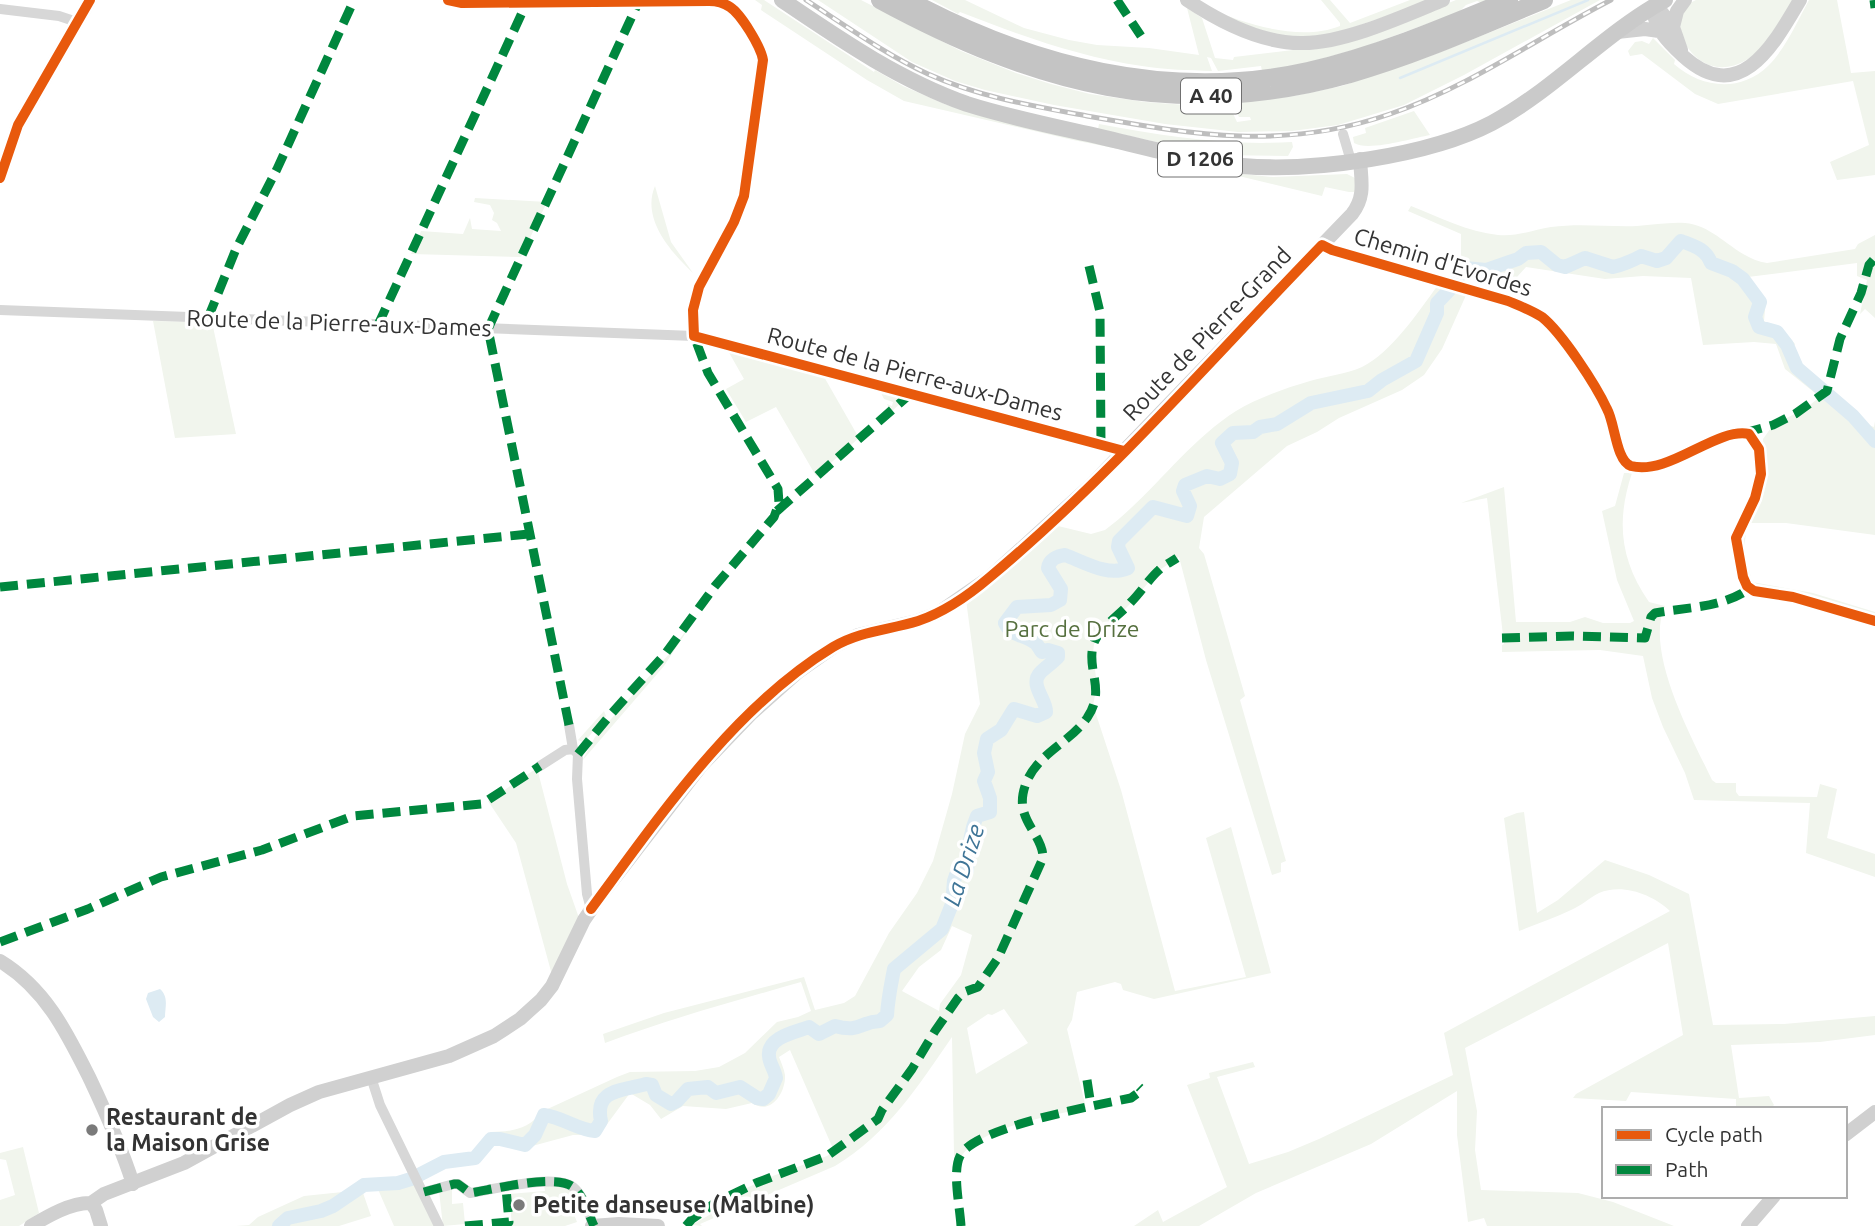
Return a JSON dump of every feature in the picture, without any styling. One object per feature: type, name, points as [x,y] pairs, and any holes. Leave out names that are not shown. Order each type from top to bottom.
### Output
[{"type":"highway","name":"A 40","points":[[880,0],[956,39],[1033,69],[1079,82],[1123,90],[1207,96],[1275,90],[1351,74],[1448,40],[1544,0]]},
{"type":"highway","name":"A 40","points":[[908,0],[994,41],[1068,66],[1137,79],[1202,82],[1256,80],[1330,66],[1408,41],[1509,0]]},
{"type":"main road","name":"D 1206","points":[[782,0],[906,79],[982,109],[1213,162],[1273,167],[1356,160],[1429,147],[1480,129],[1527,100],[1658,4]]},
{"type":"street","points":[[0,178],[18,125],[90,0]]},
{"type":"street","points":[[448,0],[462,3],[715,1],[730,6],[743,22],[763,60],[744,196],[734,222],[699,287],[693,310],[694,336]]},
{"type":"street","points":[[1187,0],[1230,25],[1274,39],[1304,43],[1370,28],[1443,0]]},
{"type":"street","points":[[1666,29],[1685,0]]},
{"type":"street","points":[[1658,4],[1666,29],[1685,58],[1711,74],[1729,75],[1748,68],[1770,49],[1800,0]]},
{"type":"street","points":[[0,9],[59,16],[77,22]]},
{"type":"street","points":[[1617,32],[1666,29]]},
{"type":"street","points":[[1343,134],[1356,160]]},
{"type":"street","name":"Route de Pierre-Grand","points":[[32,1226],[61,1211],[81,1203],[91,1203],[104,1194],[184,1163],[319,1092],[456,1054],[494,1036],[520,1019],[552,986],[591,909],[701,766],[752,713],[822,654],[850,638],[927,618],[956,602],[1001,567],[1124,451],[1359,204],[1363,189],[1356,160]]},
{"type":"street","name":"Chemin d'Evordes","points":[[1322,244],[1527,308],[1551,325],[1607,407],[1624,463],[1644,466],[1671,460],[1734,434],[1744,433],[1752,437],[1759,449],[1760,482],[1735,543],[1747,586],[1754,591],[1793,597],[1875,621]]},
{"type":"street","name":"Route de la Pierre-aux-Dames","points":[[0,310],[694,336],[1124,451]]},
{"type":"street","points":[[569,725],[575,751],[587,894],[591,909]]},
{"type":"street","points":[[540,766],[565,750],[575,751]]},
{"type":"street","points":[[0,961],[24,979],[49,1005],[73,1044],[116,1133],[133,1184]]},
{"type":"street","points":[[371,1077],[380,1105],[439,1226]]},
{"type":"street","points":[[1847,1133],[1875,1112]]},
{"type":"street","points":[[422,1188],[458,1184],[470,1194],[540,1182],[562,1183],[572,1187],[581,1197],[593,1226],[658,1226]]},
{"type":"street","points":[[1748,1226],[1772,1198]]},
{"type":"street","points":[[91,1203],[101,1226]]},
{"type":"green space","points":[[755,0],[764,0],[874,72],[875,70],[903,86],[947,105],[1154,156],[904,101],[867,80],[761,10],[762,5]]},
{"type":"green space","points":[[818,0],[861,0],[961,51],[1051,84],[1090,94],[1145,102],[1229,105],[1237,122],[1251,120],[1250,117],[1239,117],[1233,103],[1294,96],[1342,86],[1428,57],[1571,0],[1600,0],[1404,105],[1338,125],[1292,131],[1238,132],[1165,124],[1054,105],[955,81],[912,62]]},
{"type":"green space","points":[[932,0],[965,0],[1024,28],[1069,40],[1199,55],[1187,8],[1202,18],[1215,58],[1233,60],[1234,57],[1310,48],[1396,24],[1456,0],[1489,0],[1466,5],[1459,12],[1364,47],[1303,64],[1262,71],[1261,66],[1218,71],[1211,58],[1207,57],[1212,71],[1151,67],[1095,57],[1027,37],[960,12],[958,14]]},
{"type":"green space","points":[[1321,0],[1330,0],[1350,23],[1410,0],[1433,0],[1337,33],[1291,39],[1238,23],[1208,8],[1255,25],[1290,32],[1308,32],[1340,26]]},
{"type":"green space","points":[[1696,0],[1793,0],[1758,51],[1738,64],[1717,67],[1697,58],[1682,35],[1679,22],[1688,4]]},
{"type":"green space","points":[[1809,0],[1837,0],[1851,73],[1875,71],[1875,175],[1837,180],[1830,162],[1869,145],[1853,81],[1718,104],[1695,94],[1642,54],[1630,56],[1628,51],[1635,42],[1649,44],[1653,38],[1675,60],[1674,64],[1685,72],[1708,82],[1733,84],[1757,75],[1768,66],[1791,34]]},
{"type":"green space","points":[[1414,111],[1430,135],[1380,145],[1354,143],[1353,137],[1366,133],[1365,128]]},
{"type":"green space","points":[[1099,124],[1195,139],[1243,143],[1292,142],[1293,147],[1288,156],[1215,155],[1098,129]]},
{"type":"green space","points":[[1222,172],[1273,177],[1347,174],[1355,178],[1357,192],[1325,187],[1322,196]]},
{"type":"green space","points":[[655,186],[671,242],[693,273],[660,234],[652,211]]},
{"type":"green space","points":[[475,198],[547,202],[521,257],[411,254],[421,231],[463,234],[470,218],[472,229],[501,231],[492,220],[494,213],[490,205],[474,202]]},
{"type":"green space","points":[[1411,206],[1465,227],[1498,235],[1562,226],[1685,223],[1707,230],[1745,255],[1767,263],[1855,249],[1858,244],[1875,235],[1875,318],[1865,309],[1860,314],[1867,280],[1857,276],[1857,263],[1748,277],[1766,299],[1764,321],[1785,332],[1795,344],[1793,348],[1796,362],[1802,370],[1868,425],[1874,427],[1875,421],[1875,535],[1786,523],[1750,523],[1745,545],[1752,582],[1813,593],[1875,612],[1875,616],[1757,589],[1749,584],[1738,539],[1765,482],[1763,439],[1773,425],[1806,408],[1820,397],[1785,369],[1776,344],[1754,342],[1703,345],[1691,278],[1643,276],[1605,279],[1526,267],[1517,277],[1465,276],[1461,285],[1450,281],[1461,263],[1461,234],[1408,211]]},
{"type":"green space","name":"Parc de Drize","points":[[1438,285],[1467,293],[1442,349],[1424,375],[1402,390],[1339,418],[1287,446],[1204,517],[1199,548],[1204,554],[1245,696],[1240,700],[1286,861],[1281,863],[1281,872],[1272,875],[1206,660],[1179,557],[1158,571],[1094,644],[1097,686],[1093,705],[1121,790],[1175,991],[1246,977],[1206,838],[1231,827],[1271,973],[1154,999],[1123,990],[1121,984],[1115,982],[1077,992],[1072,1020],[1067,1029],[1086,1108],[1033,1120],[993,1133],[964,1153],[957,1166],[954,1155],[952,1037],[901,1108],[854,1154],[835,1166],[700,1224],[702,1226],[692,1225],[711,1214],[707,1209],[715,1203],[834,1151],[790,1050],[779,1057],[785,1075],[780,1095],[765,1106],[752,1103],[726,1109],[683,1106],[661,1119],[650,1105],[630,1093],[605,1127],[595,1135],[573,1135],[521,1149],[490,1143],[488,1136],[491,1132],[525,1126],[541,1112],[630,1072],[695,1071],[719,1067],[745,1053],[777,1022],[811,1011],[801,982],[678,1018],[605,1043],[603,1034],[664,1013],[804,977],[815,1010],[844,1003],[855,996],[889,933],[917,893],[933,861],[965,734],[980,704],[966,600],[1000,578],[1000,574],[1054,525],[1091,534],[1105,530],[1201,438],[1236,411],[1282,390],[1356,369],[1373,361],[1394,342]],"holes":[[[952,926],[972,935],[961,975],[940,1004],[939,1011],[902,991],[919,967],[941,950]],[[1004,1009],[1028,1043],[976,1074],[967,1028],[988,1014],[992,1015]]]},
{"type":"green space","points":[[153,321],[212,322],[236,434],[175,438]]},
{"type":"green space","points":[[727,349],[823,375],[859,438],[816,476],[776,407],[746,422],[726,389],[744,379]]},
{"type":"green space","points":[[879,389],[906,398],[891,412],[887,404],[892,406],[893,402],[884,399]]},
{"type":"green space","points":[[1624,473],[1632,473],[1623,524],[1627,555],[1639,586],[1649,602],[1665,606],[1660,625],[1665,670],[1683,718],[1712,780],[1716,783],[1736,783],[1739,796],[1817,797],[1820,784],[1837,789],[1827,838],[1875,854],[1875,877],[1806,853],[1810,803],[1694,800],[1652,698],[1643,656],[1600,650],[1502,652],[1504,644],[1487,498],[1461,503],[1504,487],[1516,622],[1570,622],[1585,617],[1603,623],[1630,623],[1634,621],[1617,580],[1602,511],[1615,506]]},
{"type":"green space","points":[[700,611],[664,666],[582,761],[595,737],[669,654]]},
{"type":"green space","points":[[604,711],[606,716],[586,740],[578,740]]},
{"type":"green space","points":[[537,768],[567,884],[579,918],[552,975],[516,843],[488,801]]},
{"type":"green space","points":[[1524,812],[1537,913],[1558,900],[1605,860],[1649,875],[1689,894],[1713,1025],[1784,1024],[1875,1016],[1875,1035],[1820,1042],[1731,1045],[1739,1098],[1769,1096],[1774,1105],[1772,1107],[1736,1107],[1736,1099],[1631,1092],[1626,1101],[1573,1098],[1683,1035],[1668,943],[1465,1048],[1477,1111],[1475,1150],[1481,1190],[1578,1193],[1613,1202],[1674,1226],[1487,1226],[1484,1218],[1468,1222],[1457,1135],[1457,1091],[1371,1144],[1256,1193],[1199,1226],[1134,1226],[1158,1210],[1163,1222],[1227,1187],[1187,1085],[1210,1078],[1209,1073],[1253,1062],[1255,1067],[1217,1077],[1249,1164],[1288,1152],[1453,1075],[1444,1033],[1670,911],[1637,892],[1608,890],[1571,910],[1519,931],[1504,818]]},
{"type":"green space","points":[[23,1147],[39,1213],[19,1226],[0,1226],[0,1200],[15,1195],[6,1160],[0,1159],[0,1153]]},
{"type":"green space","points":[[414,1182],[435,1226],[394,1226],[377,1187]]},
{"type":"green space","points":[[544,1185],[570,1188],[583,1208],[573,1212],[577,1222],[565,1226],[512,1226],[509,1194],[545,1191]]},
{"type":"green space","points":[[362,1190],[371,1216],[339,1226],[236,1226],[249,1225],[258,1217],[304,1196]]},
{"type":"green space","points":[[452,1190],[452,1204],[463,1203],[465,1224],[443,1226],[439,1191]]},
{"type":"shaded area","points":[[160,989],[165,995],[166,1006],[165,1017],[159,1022],[153,1017],[146,999],[148,993]]},
{"type":"waterway","points":[[1400,78],[1588,0]]},
{"type":"waterway","name":"La Drize","points":[[279,1226],[288,1218],[333,1206],[364,1185],[398,1183],[444,1162],[475,1158],[491,1139],[525,1145],[535,1135],[544,1115],[595,1131],[601,1121],[602,1103],[606,1097],[619,1090],[652,1085],[656,1095],[671,1104],[688,1089],[708,1087],[716,1093],[740,1087],[763,1099],[769,1094],[776,1078],[769,1056],[777,1040],[809,1027],[819,1034],[835,1026],[855,1028],[880,1021],[887,1015],[894,969],[942,929],[952,904],[956,875],[967,870],[974,823],[977,816],[990,812],[990,798],[984,781],[988,772],[984,753],[987,739],[1001,730],[1014,709],[1037,716],[1046,712],[1036,682],[1040,673],[1058,657],[1058,653],[1048,650],[1042,652],[1030,639],[1014,633],[1005,623],[1017,607],[1051,605],[1060,600],[1061,589],[1048,568],[1050,563],[1056,557],[1065,555],[1104,570],[1128,568],[1118,547],[1119,541],[1153,507],[1187,516],[1190,506],[1183,491],[1185,485],[1207,476],[1220,479],[1230,474],[1232,463],[1222,443],[1233,433],[1253,432],[1260,427],[1277,424],[1311,403],[1368,391],[1416,361],[1437,313],[1437,303],[1456,283],[1461,270],[1465,268],[1486,270],[1518,259],[1526,253],[1541,252],[1557,265],[1565,267],[1585,258],[1613,267],[1641,256],[1657,261],[1666,258],[1681,241],[1703,251],[1711,263],[1732,271],[1743,279],[1760,302],[1755,317],[1759,327],[1777,332],[1787,345],[1797,368],[1853,416],[1875,441]]},
{"type":"railway","points":[[806,0],[896,58],[947,82],[986,95],[1127,123],[1239,136],[1313,133],[1390,114],[1475,76],[1611,0]]},
{"type":"marked path","points":[[208,318],[236,249],[277,169],[354,0]]},
{"type":"marked path","points":[[1117,0],[1141,36]]},
{"type":"marked path","points":[[1874,0],[1875,8]]},
{"type":"marked path","points":[[569,725],[488,329],[639,1]]},
{"type":"marked path","points":[[378,325],[527,2]]},
{"type":"marked path","points":[[1744,433],[1773,425],[1795,414],[1827,391],[1840,339],[1861,293],[1869,265],[1875,258]]},
{"type":"marked path","points":[[1089,266],[1100,312],[1101,445]]},
{"type":"marked path","points":[[578,754],[665,654],[715,586],[774,517],[779,503],[778,489],[708,373],[694,336]]},
{"type":"marked path","points":[[777,511],[909,395]]},
{"type":"marked path","points":[[0,587],[529,534]]},
{"type":"marked path","points":[[686,1226],[715,1203],[756,1183],[827,1156],[878,1119],[958,998],[964,992],[978,987],[998,958],[1043,858],[1022,804],[1027,781],[1041,761],[1079,728],[1092,708],[1096,690],[1092,655],[1099,634],[1155,574],[1177,558]]},
{"type":"marked path","points":[[1502,638],[1645,638],[1651,617],[1655,613],[1716,603],[1749,589]]},
{"type":"marked path","points":[[0,942],[88,909],[161,877],[262,850],[353,816],[482,804],[540,766]]},
{"type":"marked path","points":[[1087,1080],[1091,1106]]},
{"type":"marked path","points":[[961,1226],[957,1171],[960,1156],[970,1145],[1038,1119],[1131,1098],[1142,1090],[1139,1087]]},
{"type":"marked path","points":[[424,1192],[454,1184],[470,1193],[538,1182],[565,1183],[580,1195],[594,1226]]},
{"type":"marked path","points":[[465,1226],[509,1222],[506,1188]]},
{"type":"cycle path","points":[[0,178],[18,125],[90,0]]},
{"type":"cycle path","points":[[448,0],[462,3],[709,1],[730,7],[750,31],[763,60],[744,196],[734,222],[699,287],[693,310],[694,336],[1124,451]]},
{"type":"cycle path","points":[[591,909],[671,801],[700,766],[763,700],[833,647],[864,634],[907,624],[938,613],[982,584],[1119,458],[1322,245],[1508,301],[1542,317],[1578,360],[1595,387],[1610,415],[1622,457],[1631,466],[1661,464],[1722,437],[1749,434],[1759,449],[1761,474],[1755,498],[1736,538],[1747,586],[1754,591],[1793,597],[1875,621]]},
{"type":"place","name":"Restaurant de la Maison Grise","points":[[92,1130]]},
{"type":"place","name":"Petite danseuse (Malbine)","points":[[519,1205]]}]
